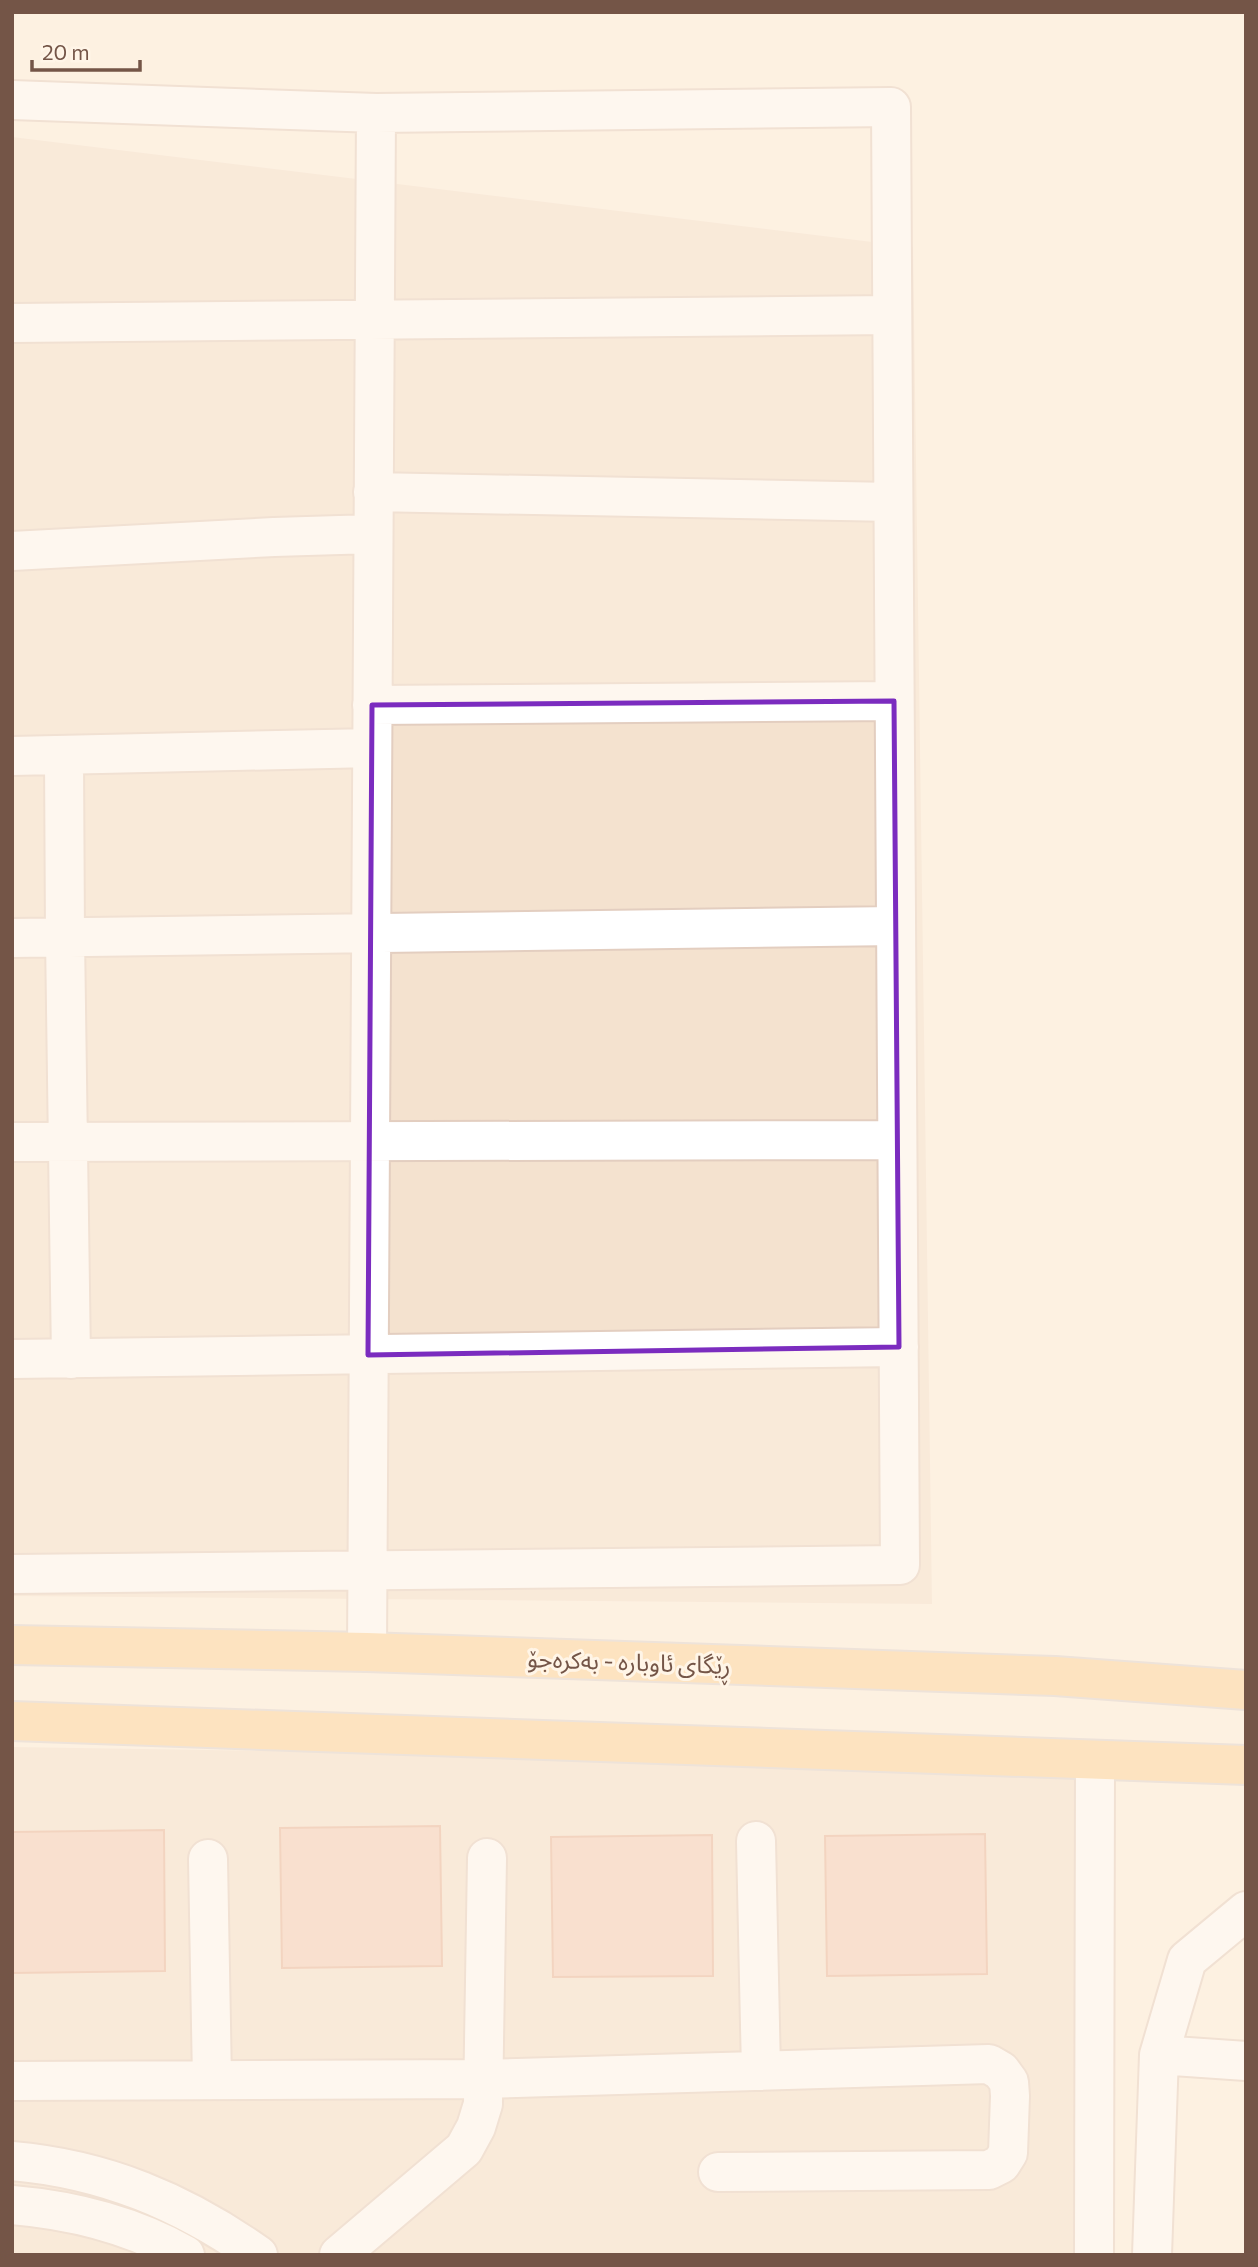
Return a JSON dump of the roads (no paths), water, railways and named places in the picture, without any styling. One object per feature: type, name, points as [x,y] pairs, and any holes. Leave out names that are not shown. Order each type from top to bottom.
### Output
[{"type":"main road","name":"ڕێگای ئاوبارە - بەکرەجۆ","points":[[12,1645],[367,1653],[1055,1676],[1246,1690]]},
{"type":"main road","points":[[12,1721],[1246,1765]]},
{"type":"street","points":[[12,100],[376,113],[891,107],[900,1565],[12,1574]]},
{"type":"street","points":[[367,1653],[376,113]]},
{"type":"street","points":[[12,323],[892,315]]},
{"type":"street","points":[[373,492],[893,502]]},
{"type":"street","points":[[12,551],[373,534]]},
{"type":"street","points":[[372,705],[894,701]]},
{"type":"street","points":[[12,756],[372,748]]},
{"type":"street","points":[[64,755],[71,1359]]},
{"type":"street","points":[[12,938],[896,926]]},
{"type":"street","points":[[12,1142],[897,1140]]},
{"type":"street","points":[[12,1359],[899,1347]]},
{"type":"street","points":[[1094,2255],[1096,1760]]},
{"type":"street","points":[[756,1841],[761,2071]]},
{"type":"street","points":[[339,2255],[464,2148],[477,2127],[483,2104],[484,2079],[487,1858]]},
{"type":"street","points":[[208,1859],[212,2080]]},
{"type":"street","points":[[1152,2255],[1159,2055],[1187,1960],[1246,1911]]},
{"type":"street","points":[[1159,2055],[1246,2061]]},
{"type":"street","points":[[12,2081],[484,2079],[989,2064],[1001,2071],[1009,2082],[1008,2153],[1001,2164],[989,2170],[718,2172]]},
{"type":"street","points":[[12,2161],[84,2172],[131,2186],[177,2204],[220,2228],[258,2255]]},
{"type":"street","points":[[12,2205],[83,2215],[128,2229],[185,2255]]}]
